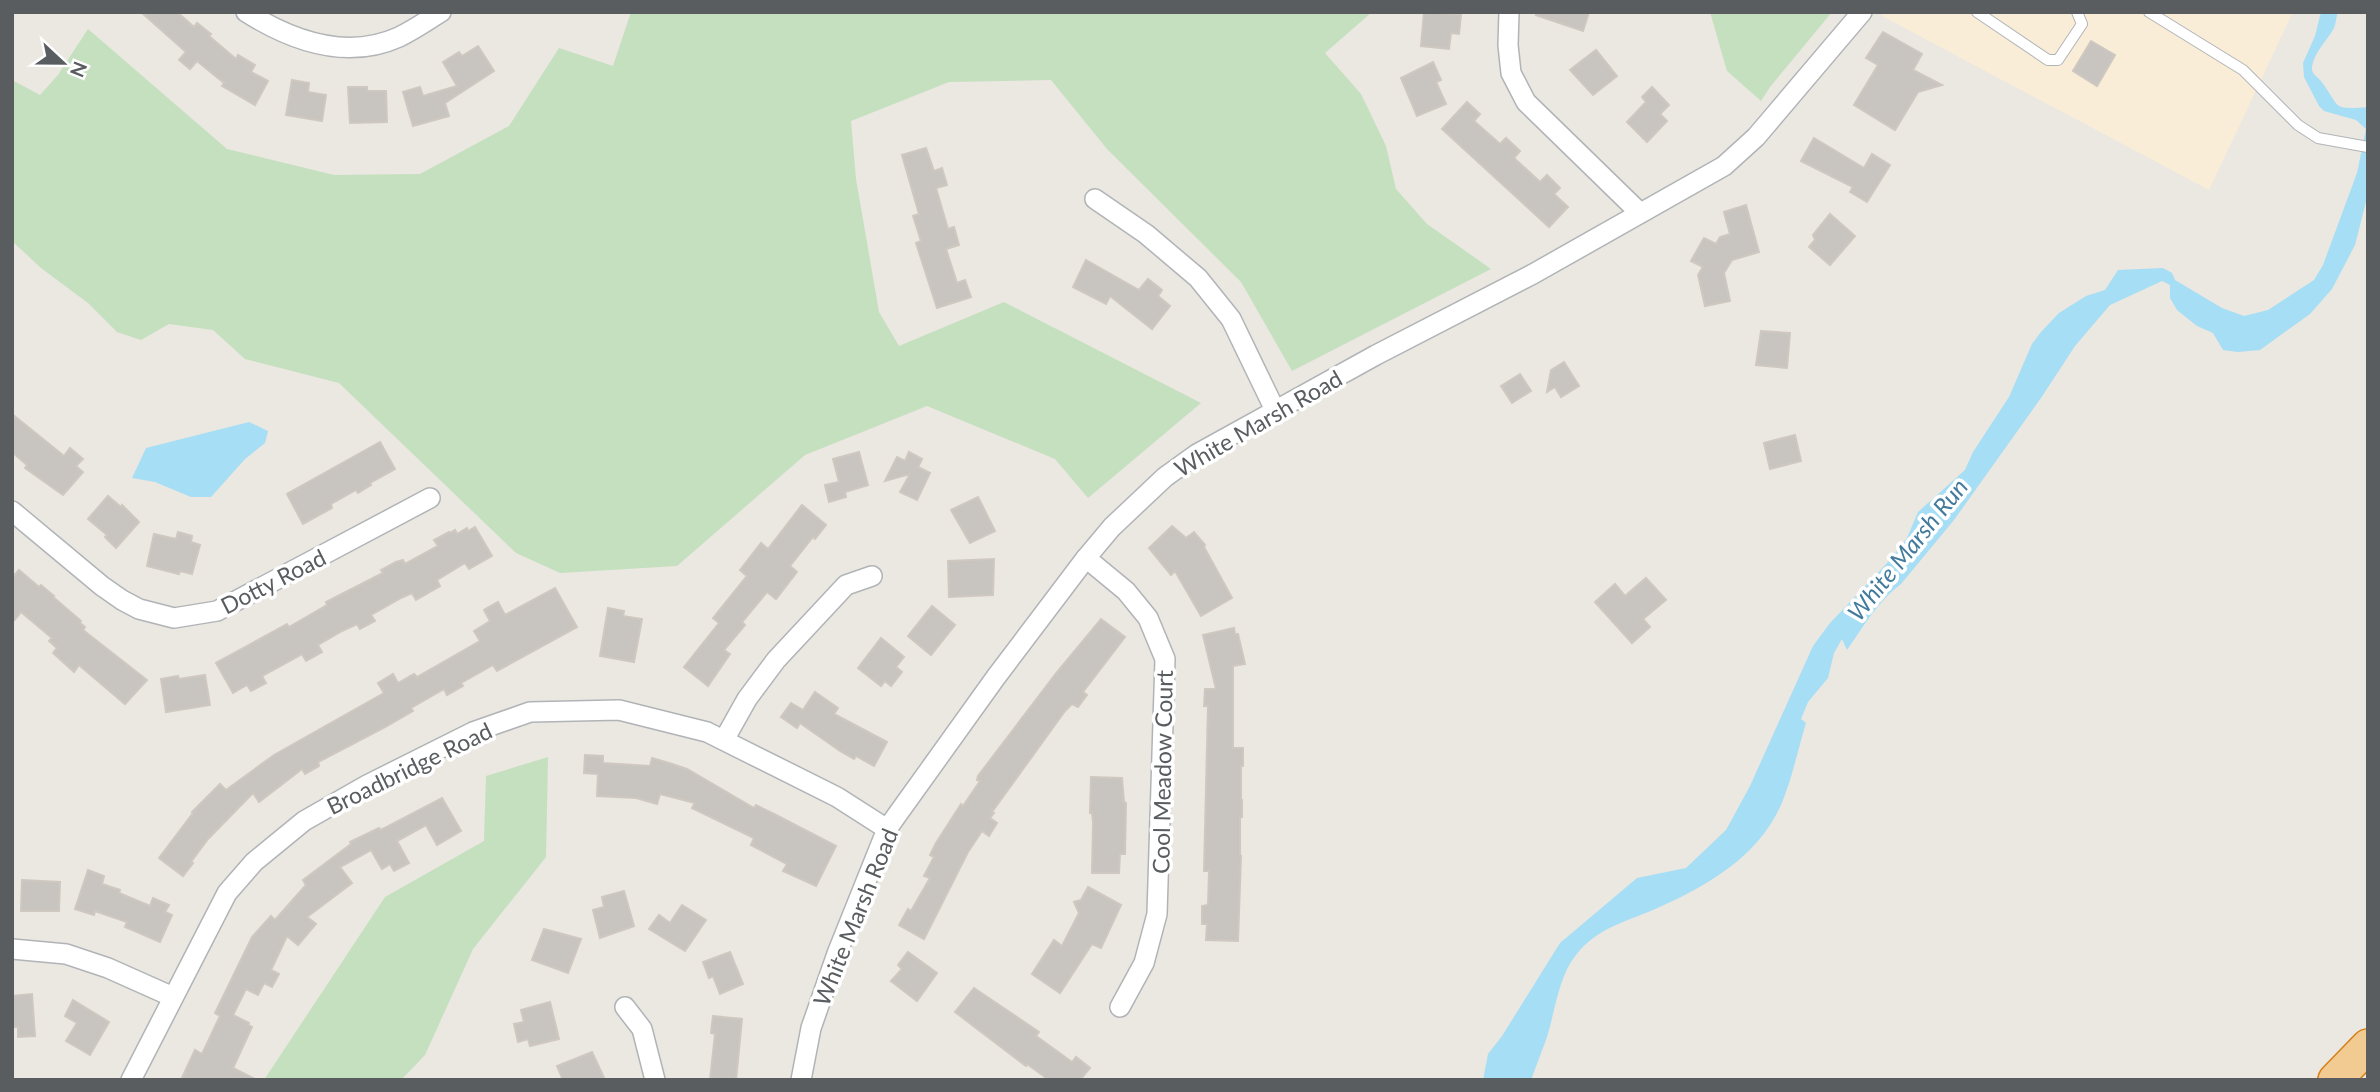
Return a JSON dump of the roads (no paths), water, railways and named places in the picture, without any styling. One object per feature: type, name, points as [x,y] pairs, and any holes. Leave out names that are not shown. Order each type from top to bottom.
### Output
[{"type":"highway","points":[[2335,1080],[2368,1046]]},
{"type":"street","points":[[246,12],[290,37],[321,46],[349,48],[380,44],[400,36],[441,12]]},
{"type":"street","points":[[1509,12],[1511,73],[1526,102],[1640,213]]},
{"type":"street","name":"White Marsh Road","points":[[801,1080],[816,1015],[838,951],[887,828],[996,677],[1086,558],[1122,517],[1165,477],[1197,454],[1376,355],[1533,274],[1724,166],[1756,137],[1793,96],[1862,12]]},
{"type":"street","points":[[1095,200],[1146,234],[1198,278],[1231,319],[1275,410]]},
{"type":"street","name":"Dotty Road","points":[[12,511],[122,600],[139,609],[174,618],[195,616],[228,606],[430,498]]},
{"type":"street","name":"Cool Meadow Court","points":[[1086,558],[1126,591],[1148,618],[1165,659],[1157,914],[1144,962],[1120,1007]]},
{"type":"street","points":[[724,740],[747,699],[776,660],[846,585],[872,576]]},
{"type":"street","name":"Broadbridge Road","points":[[131,1080],[228,893],[254,862],[304,821],[367,785],[473,732],[530,712],[619,710],[707,732],[836,797],[887,828]]},
{"type":"street","points":[[12,949],[65,954],[108,968],[173,997]]},
{"type":"street","points":[[625,1007],[642,1029],[655,1080]]},
{"type":"lane","points":[[1977,12],[2048,60],[2058,60],[2082,24],[2081,13]]},
{"type":"lane","points":[[2149,12],[2243,70],[2290,118],[2318,138],[2364,147]]},
{"type":"water","name":"White Marsh Run","points":[[2321,12],[2338,12],[2334,28],[2315,56],[2312,71],[2338,105],[2347,108],[2368,107],[2368,194],[2355,245],[2332,289],[2310,314],[2260,350],[2238,352],[2223,350],[2213,333],[2197,326],[2177,310],[2170,298],[2170,285],[2162,281],[2110,305],[2075,346],[1954,520],[1901,584],[1878,606],[1847,650],[1842,639],[1834,653],[1828,678],[1808,702],[1801,719],[1806,723],[1787,791],[1761,838],[1712,880],[1673,901],[1611,927],[1592,939],[1576,955],[1565,974],[1531,1080],[1483,1080],[1488,1054],[1560,943],[1637,878],[1686,868],[1726,830],[1750,786],[1813,646],[1830,623],[1889,561],[1907,538],[1918,512],[1965,470],[1973,452],[2009,397],[2032,344],[2059,313],[2086,296],[2105,290],[2118,270],[2163,268],[2172,273],[2175,280],[2222,308],[2244,316],[2268,310],[2314,280],[2323,265],[2357,173],[2366,129],[2356,120],[2324,111],[2304,77],[2303,63],[2315,36]]},
{"type":"water","points":[[249,422],[268,431],[265,443],[245,459],[211,497],[191,497],[155,482],[132,478],[146,448]]}]
